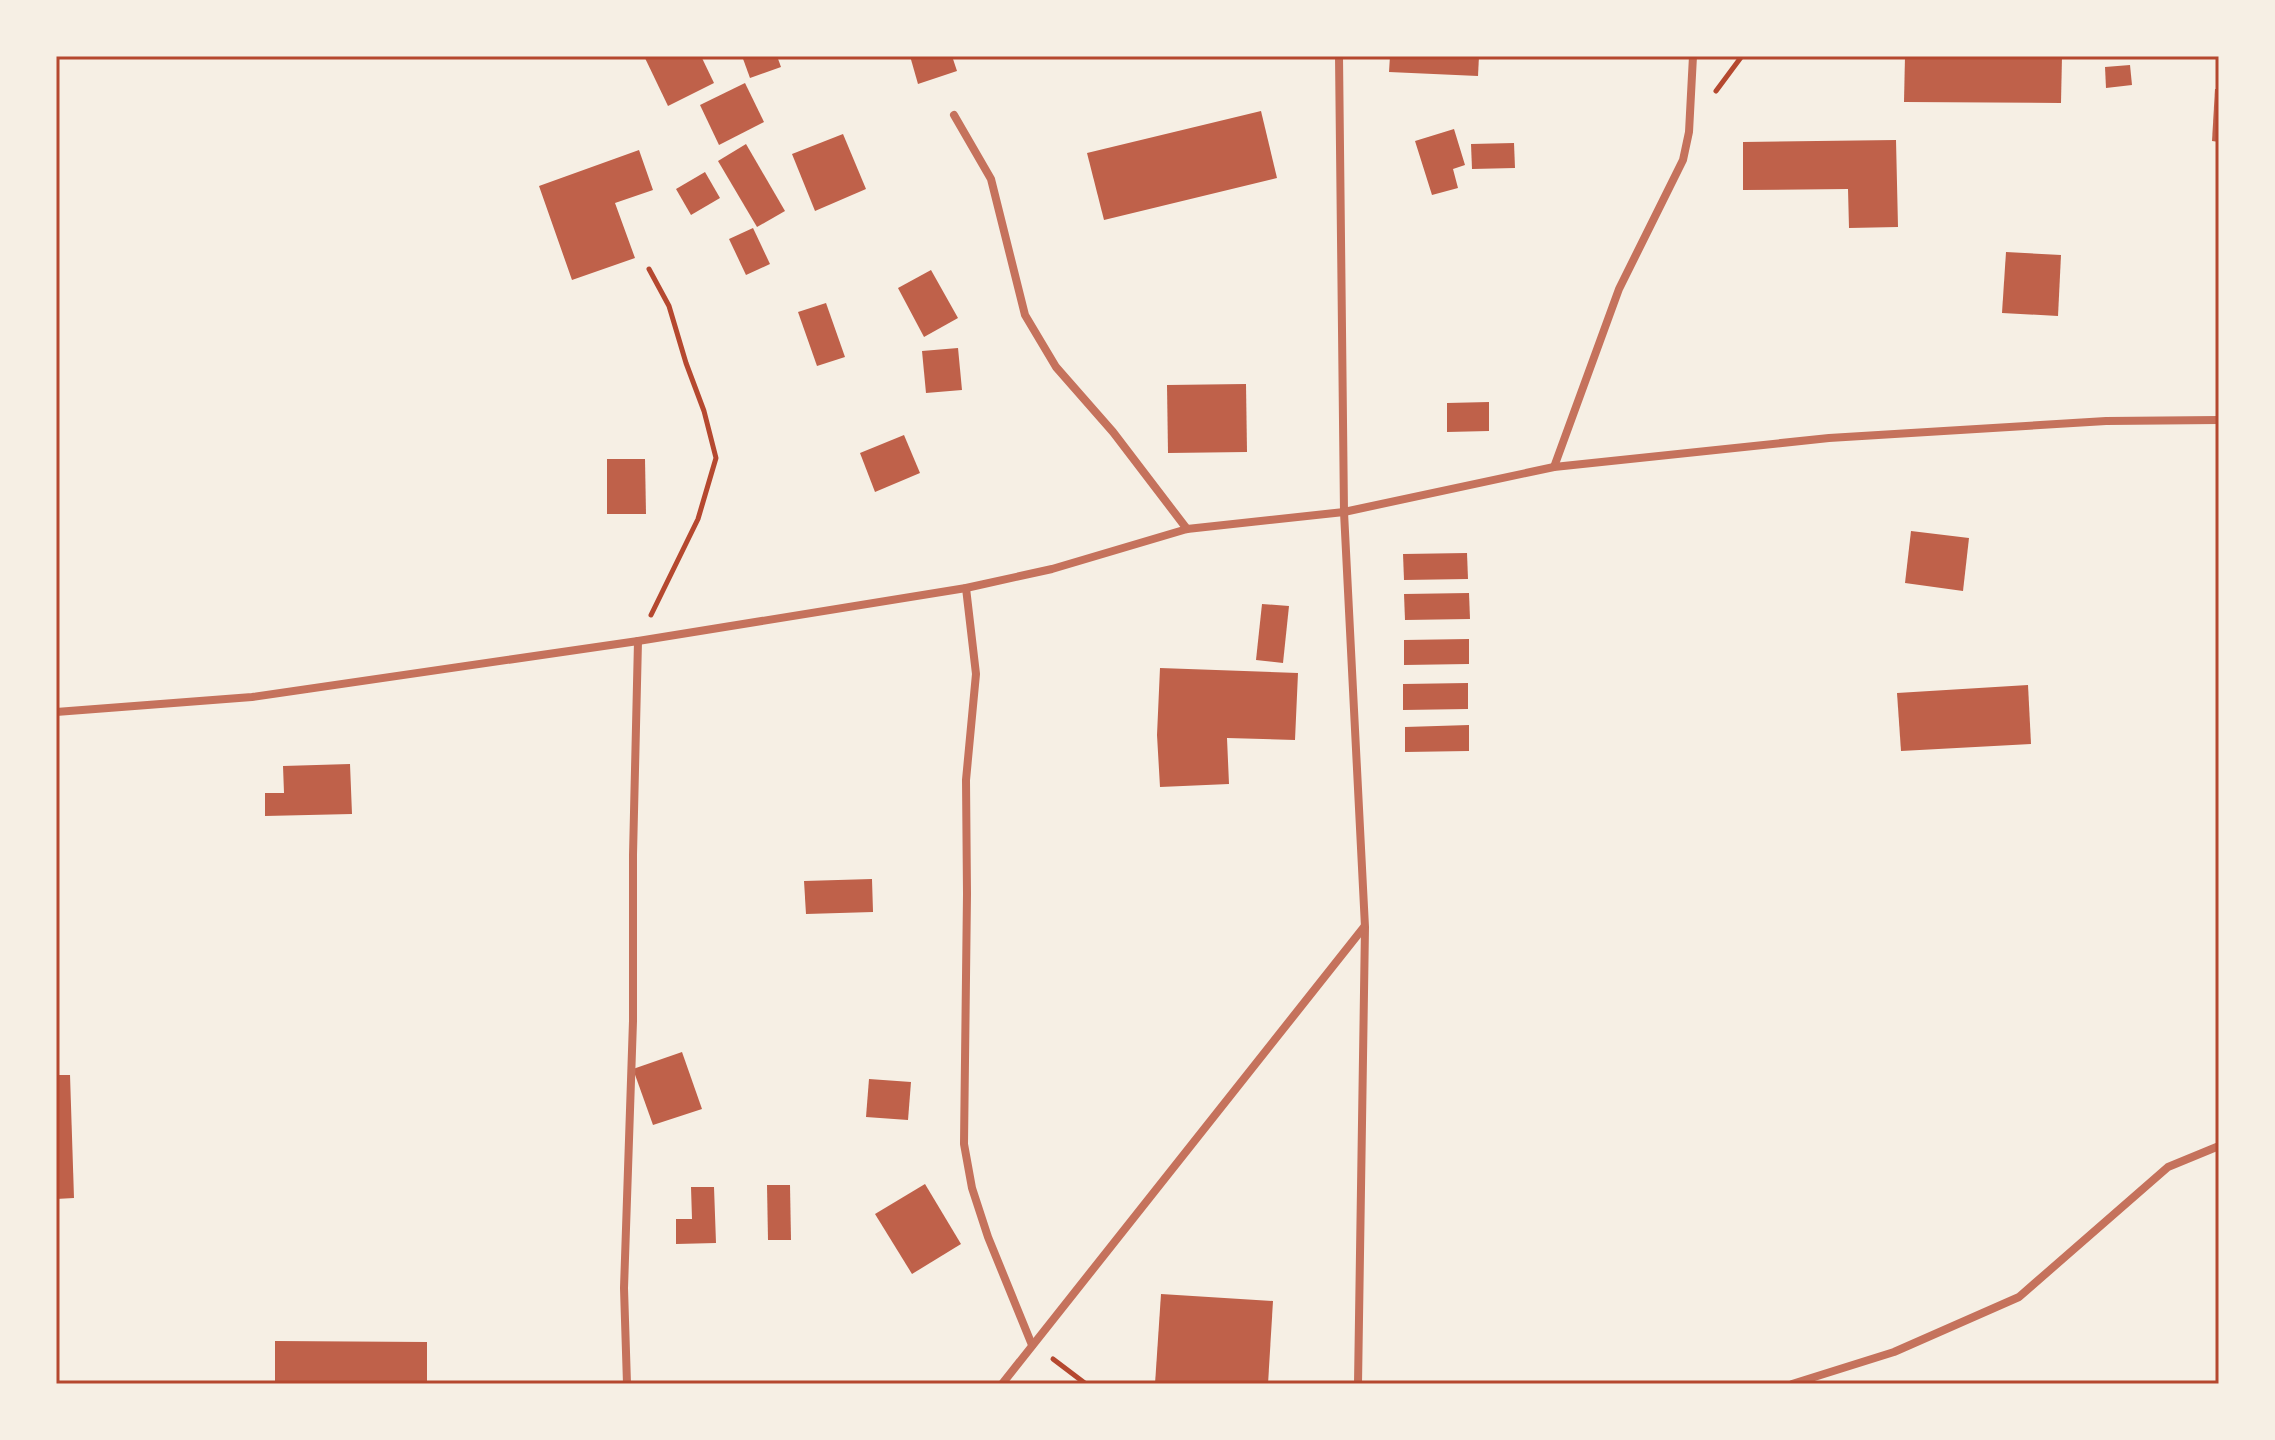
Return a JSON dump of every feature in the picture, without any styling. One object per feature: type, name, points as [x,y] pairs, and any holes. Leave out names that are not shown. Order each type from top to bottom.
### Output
[{"type":"street","points":[[1339,56],[1344,512],[1365,927],[1358,1384]]},
{"type":"street","points":[[1554,467],[1619,289],[1683,160],[1689,132],[1693,56]]},
{"type":"street","points":[[954,115],[991,179],[1025,315],[1056,367],[1113,432],[1187,529]]},
{"type":"street","points":[[56,712],[252,697],[638,641],[966,588],[1052,569],[1187,529],[1344,512],[1554,467],[1829,438],[2106,421],[2219,420]]},
{"type":"street","points":[[966,588],[976,674],[966,780],[964,1144],[972,1188],[984,1225],[1032,1345]]},
{"type":"street","points":[[627,1384],[624,1288],[633,1021],[638,641]]},
{"type":"street","points":[[1002,1384],[1365,927]]},
{"type":"street","points":[[1792,1384],[1894,1352],[2019,1297],[2168,1167],[2219,1146]]},
{"type":"path","points":[[638,641],[698,519],[716,458],[704,411],[669,306],[649,269]]},
{"type":"path","points":[[1032,1345],[1086,1384]]},
{"type":"building","points":[[644,56],[701,56],[714,83],[668,106]]},
{"type":"building","points":[[742,56],[777,56],[781,67],[750,78]]},
{"type":"building","points":[[910,56],[952,56],[957,71],[918,84]]},
{"type":"building","points":[[1390,56],[1479,56],[1478,76],[1389,72]]},
{"type":"building","points":[[1905,56],[2062,56],[2061,103],[1904,102]]},
{"type":"building","points":[[2130,65],[2132,85],[2106,88],[2105,67]]},
{"type":"building","points":[[745,83],[764,122],[719,145],[700,105]]},
{"type":"building","points":[[2215,89],[2219,89],[2219,142],[2212,141]]},
{"type":"building","points":[[1261,111],[1277,178],[1104,220],[1087,153]]},
{"type":"building","points":[[1454,129],[1465,165],[1453,169],[1458,188],[1432,195],[1415,141]]},
{"type":"building","points":[[843,134],[866,189],[815,211],[792,154]]},
{"type":"building","points":[[1896,140],[1898,227],[1849,228],[1848,189],[1743,190],[1743,142]]},
{"type":"building","points":[[1514,143],[1515,168],[1472,169],[1471,144]]},
{"type":"building","points":[[746,144],[785,211],[757,227],[718,161]]},
{"type":"building","points":[[639,150],[653,190],[615,203],[635,258],[572,280],[539,186]]},
{"type":"building","points":[[705,172],[720,198],[691,215],[676,189]]},
{"type":"building","points":[[753,228],[770,264],[746,275],[729,239]]},
{"type":"building","points":[[2006,252],[2061,255],[2058,316],[2002,313]]},
{"type":"building","points":[[931,270],[958,318],[924,337],[898,288]]},
{"type":"building","points":[[826,303],[845,357],[817,366],[798,312]]},
{"type":"building","points":[[958,348],[962,390],[926,393],[922,351]]},
{"type":"building","points":[[1246,384],[1247,452],[1168,453],[1167,385]]},
{"type":"building","points":[[1489,402],[1489,431],[1447,432],[1447,403]]},
{"type":"building","points":[[904,435],[920,473],[875,492],[860,453]]},
{"type":"building","points":[[607,459],[645,459],[646,514],[607,514]]},
{"type":"building","points":[[1911,531],[1969,538],[1963,591],[1905,583]]},
{"type":"building","points":[[1467,553],[1468,579],[1404,580],[1403,554]]},
{"type":"building","points":[[1469,593],[1470,619],[1405,620],[1404,594]]},
{"type":"building","points":[[1262,604],[1289,606],[1283,663],[1256,660]]},
{"type":"building","points":[[1469,639],[1469,664],[1404,665],[1404,640]]},
{"type":"building","points":[[1160,668],[1298,673],[1295,740],[1227,738],[1229,784],[1160,787],[1157,735]]},
{"type":"building","points":[[1468,683],[1468,709],[1403,710],[1403,684]]},
{"type":"building","points":[[2028,685],[2031,744],[1901,751],[1897,693]]},
{"type":"building","points":[[1469,725],[1469,751],[1405,752],[1405,727]]},
{"type":"building","points":[[350,764],[352,814],[265,816],[265,793],[284,793],[283,766]]},
{"type":"building","points":[[872,879],[873,912],[806,914],[804,881]]},
{"type":"building","points":[[682,1052],[702,1109],[653,1125],[633,1069]]},
{"type":"building","points":[[56,1075],[70,1075],[74,1198],[56,1199]]},
{"type":"building","points":[[869,1079],[911,1082],[908,1120],[866,1117]]},
{"type":"building","points":[[925,1184],[961,1244],[912,1274],[875,1214]]},
{"type":"building","points":[[767,1185],[790,1185],[791,1240],[768,1240]]},
{"type":"building","points":[[691,1187],[714,1187],[716,1243],[676,1244],[676,1219],[692,1219]]},
{"type":"building","points":[[1161,1294],[1273,1301],[1268,1384],[1155,1384]]},
{"type":"building","points":[[275,1341],[427,1342],[427,1384],[275,1384]]}]
